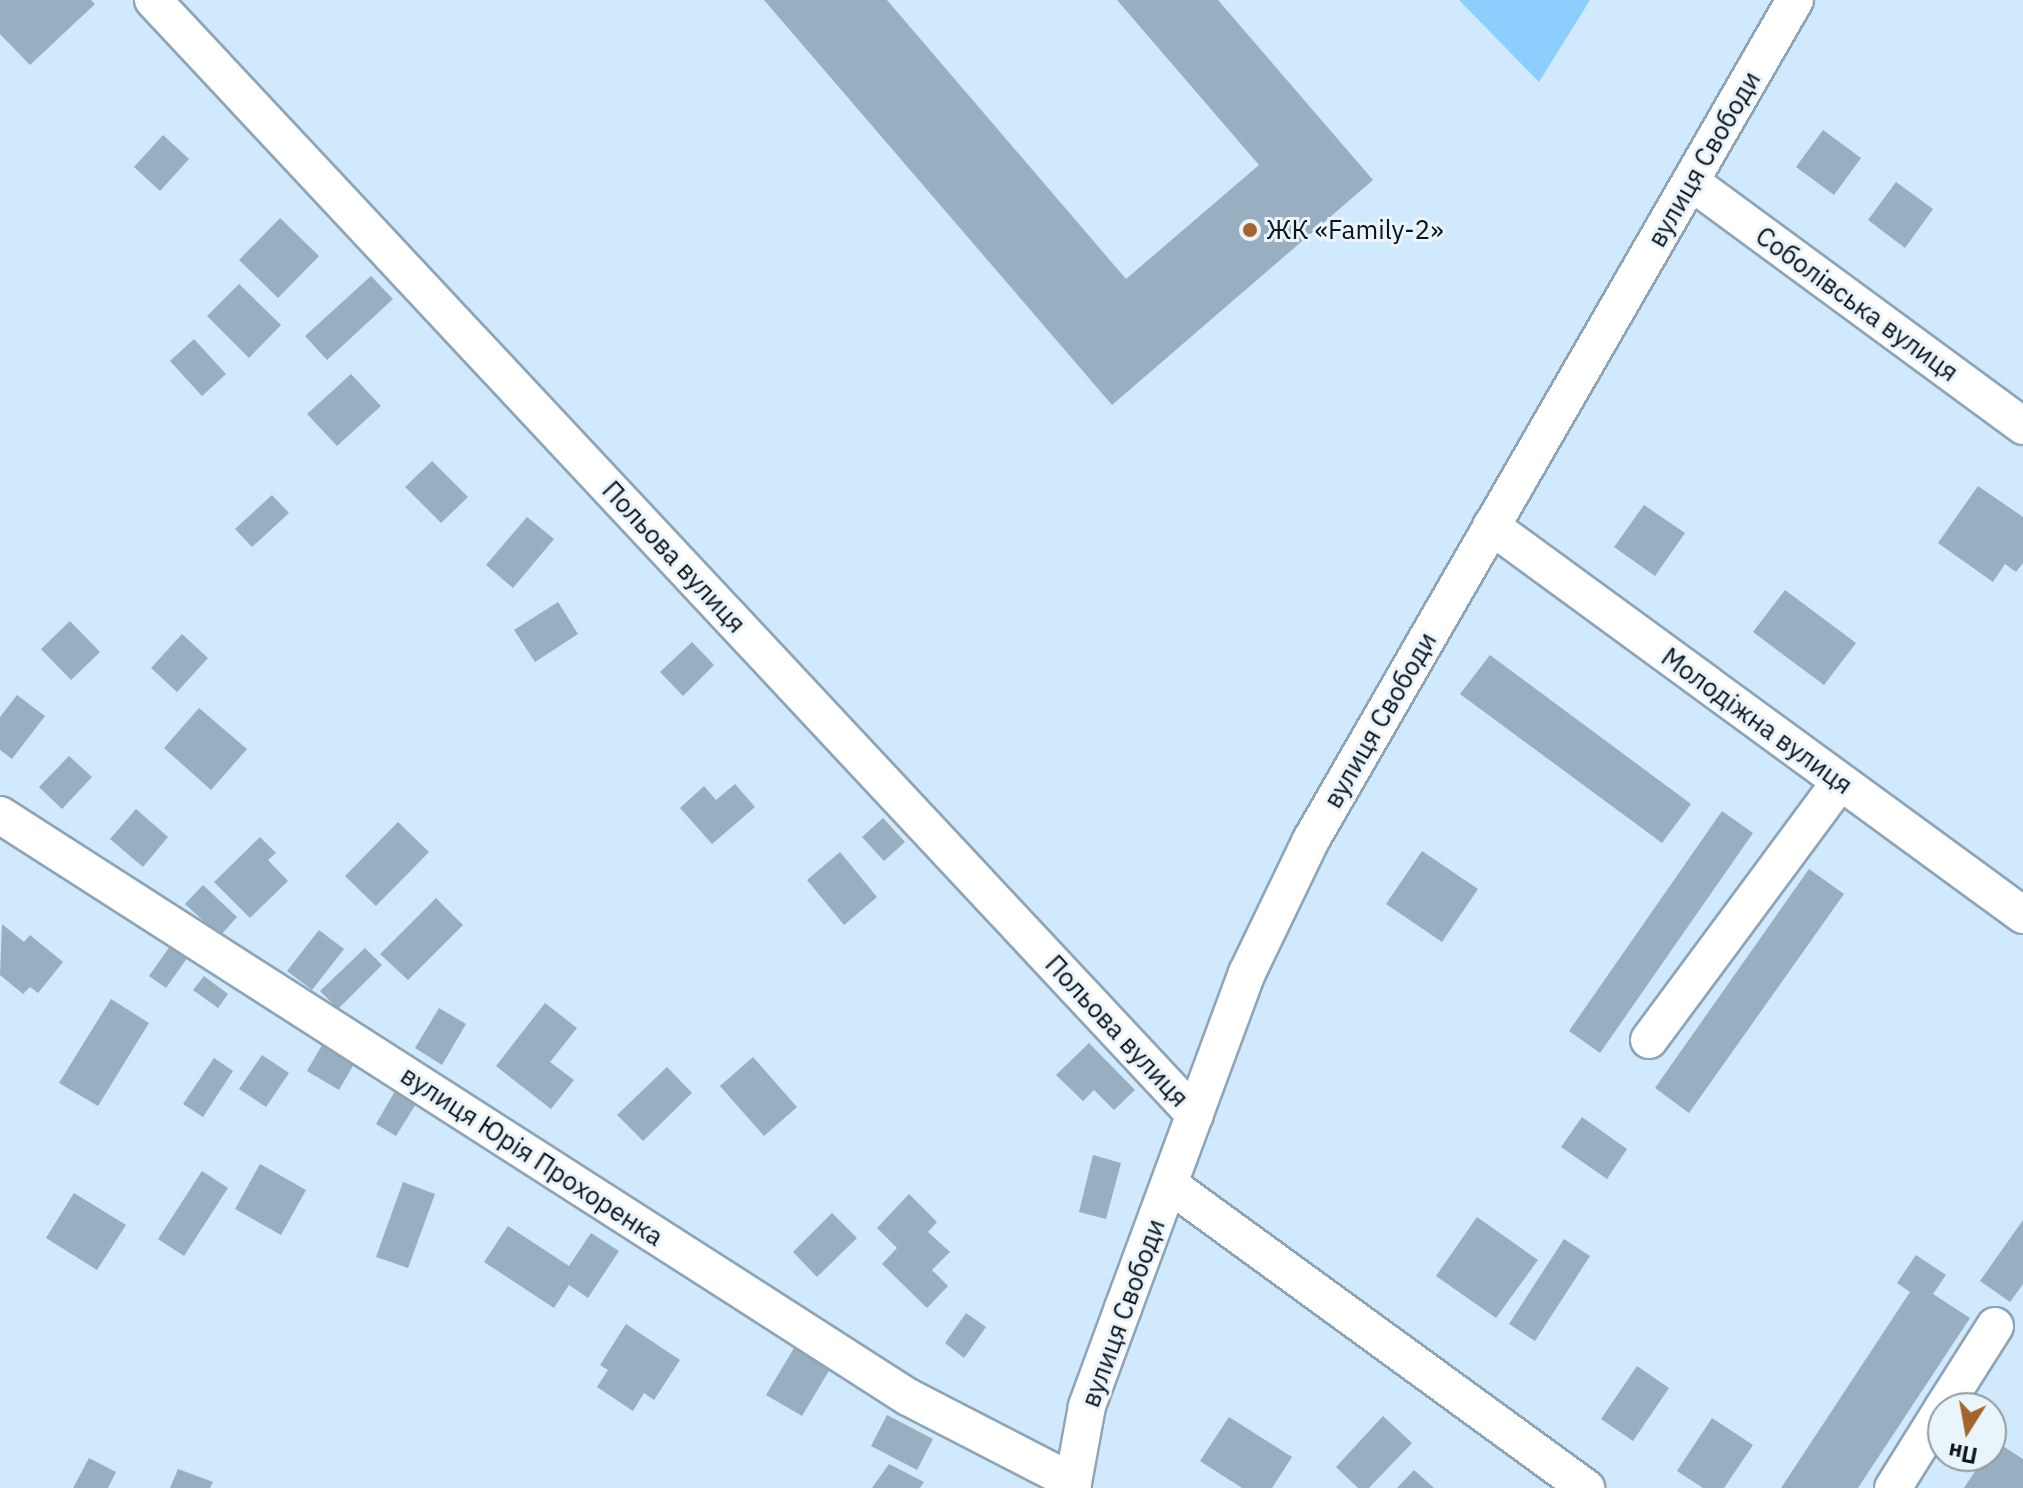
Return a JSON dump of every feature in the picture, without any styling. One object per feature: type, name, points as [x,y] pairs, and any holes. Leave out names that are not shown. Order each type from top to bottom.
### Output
[{"type":"street","name":"Польова вулиця","points":[[153,0],[1195,1115]]},
{"type":"street","name":"вулиця Свободи","points":[[1073,1485],[1087,1406],[1247,973],[1311,840],[1795,0]]},
{"type":"street","name":"Соболівська вулиця","points":[[1691,182],[2023,426]]},
{"type":"street","name":"Молодіжна вулиця","points":[[1491,526],[2023,915]]},
{"type":"street","points":[[1649,1040],[1840,782]]},
{"type":"street","name":"вулиця Юрія Прохоренка","points":[[0,815],[908,1397],[1073,1485]]},
{"type":"street","points":[[1170,1185],[1586,1488]]},
{"type":"street","points":[[1953,1392],[1995,1326]]},
{"type":"street","points":[[1893,1488],[1927,1434]]},
{"type":"shaded area","points":[[1459,0],[1590,0],[1539,82]]},
{"type":"building","points":[[0,0],[91,0],[95,4],[30,65],[0,34]]},
{"type":"building","name":"ЖК «Family-2»","points":[[764,0],[887,0],[1126,279],[1259,165],[1117,0],[1218,0],[1373,180],[1112,405]]},
{"type":"building","points":[[1823,130],[1861,158],[1834,195],[1796,167]]},
{"type":"building","points":[[163,135],[189,159],[160,191],[134,167]]},
{"type":"building","points":[[1896,182],[1933,209],[1905,248],[1868,220]]},
{"type":"building","points":[[280,218],[319,256],[278,298],[239,260]]},
{"type":"building","points":[[371,276],[393,299],[327,360],[305,336]]},
{"type":"building","points":[[239,284],[281,325],[249,358],[207,316]]},
{"type":"building","points":[[194,339],[226,374],[202,396],[170,361]]},
{"type":"building","points":[[351,374],[381,406],[337,446],[307,414]]},
{"type":"building","points":[[432,461],[468,497],[441,523],[405,487]]},
{"type":"building","points":[[1978,486],[2023,517],[2023,563],[2016,572],[2005,564],[1993,582],[1938,543]]},
{"type":"building","points":[[272,495],[289,513],[252,547],[235,529]]},
{"type":"building","points":[[1644,505],[1685,533],[1655,576],[1614,547]]},
{"type":"building","points":[[527,517],[554,539],[513,588],[486,565]]},
{"type":"building","points":[[1785,590],[1856,643],[1824,685],[1753,632]]},
{"type":"building","points":[[558,602],[578,634],[535,662],[514,630]]},
{"type":"building","points":[[70,621],[100,652],[71,680],[41,649]]},
{"type":"building","points":[[182,634],[208,658],[177,692],[151,668]]},
{"type":"building","points":[[692,642],[714,665],[683,696],[660,672]]},
{"type":"building","points":[[1490,655],[1691,804],[1662,843],[1460,694]]},
{"type":"building","points":[[17,695],[45,716],[12,759],[0,750],[0,717]]},
{"type":"building","points":[[199,708],[247,749],[211,790],[164,748]]},
{"type":"building","points":[[69,756],[92,777],[62,809],[39,787]]},
{"type":"building","points":[[735,784],[755,807],[712,844],[680,808],[704,786],[716,800]]},
{"type":"building","points":[[136,809],[168,837],[143,867],[110,839]]},
{"type":"building","points":[[1722,811],[1753,833],[1600,1053],[1569,1031]]},
{"type":"building","points":[[883,818],[905,842],[884,861],[862,837]]},
{"type":"building","points":[[398,822],[429,852],[376,906],[345,876]]},
{"type":"building","points":[[260,837],[276,853],[268,860],[288,881],[250,918],[214,882]]},
{"type":"building","points":[[1422,851],[1478,889],[1442,942],[1386,904]]},
{"type":"building","points":[[840,852],[877,897],[844,925],[807,880]]},
{"type":"building","points":[[1809,869],[1844,894],[1689,1113],[1655,1088]]},
{"type":"building","points":[[203,885],[237,917],[220,936],[185,904]]},
{"type":"building","points":[[436,898],[463,925],[408,980],[380,954]]},
{"type":"building","points":[[2,924],[24,942],[30,935],[63,962],[38,993],[30,987],[23,994],[0,975]]},
{"type":"building","points":[[319,930],[344,949],[312,990],[287,971]]},
{"type":"building","points":[[173,942],[190,954],[166,988],[149,976]]},
{"type":"building","points":[[365,948],[382,965],[338,1009],[320,991]]},
{"type":"building","points":[[204,976],[228,994],[218,1008],[193,990]]},
{"type":"building","points":[[111,999],[149,1023],[98,1106],[59,1083]]},
{"type":"building","points":[[545,1003],[577,1028],[550,1062],[574,1080],[551,1109],[496,1066]]},
{"type":"building","points":[[439,1008],[466,1024],[442,1065],[415,1048]]},
{"type":"building","points":[[1089,1043],[1135,1090],[1114,1110],[1094,1090],[1083,1101],[1056,1075]]},
{"type":"building","points":[[322,1045],[354,1064],[339,1090],[307,1071]]},
{"type":"building","points":[[262,1055],[289,1073],[266,1107],[239,1089]]},
{"type":"building","points":[[753,1057],[797,1107],[764,1136],[720,1086]]},
{"type":"building","points":[[214,1058],[233,1071],[203,1117],[183,1104]]},
{"type":"building","points":[[667,1067],[692,1093],[643,1141],[617,1115]]},
{"type":"building","points":[[395,1091],[416,1104],[396,1136],[376,1124]]},
{"type":"building","points":[[1582,1117],[1627,1149],[1607,1179],[1561,1147]]},
{"type":"building","points":[[1093,1155],[1121,1163],[1106,1219],[1079,1212]]},
{"type":"building","points":[[260,1164],[306,1190],[281,1235],[235,1209]]},
{"type":"building","points":[[202,1171],[228,1188],[184,1256],[158,1239]]},
{"type":"building","points":[[403,1182],[435,1194],[408,1268],[376,1257]]},
{"type":"building","points":[[74,1193],[126,1225],[97,1270],[46,1238]]},
{"type":"building","points":[[909,1194],[937,1222],[928,1232],[950,1252],[932,1270],[948,1286],[927,1308],[882,1264],[897,1248],[877,1228]]},
{"type":"building","points":[[832,1213],[857,1238],[817,1277],[793,1252]]},
{"type":"building","points":[[1477,1217],[1538,1260],[1496,1318],[1436,1276]]},
{"type":"building","points":[[2023,1220],[2023,1284],[2010,1302],[1980,1281]]},
{"type":"building","points":[[508,1226],[569,1266],[591,1233],[619,1251],[588,1298],[569,1285],[554,1308],[484,1262]]},
{"type":"building","points":[[1564,1239],[1590,1256],[1535,1341],[1509,1324]]},
{"type":"building","points":[[1916,1255],[1946,1275],[1933,1294],[1970,1318],[1858,1488],[1781,1488],[1910,1292],[1897,1283]]},
{"type":"building","points":[[966,1313],[986,1327],[964,1358],[945,1343]]},
{"type":"building","points":[[626,1324],[680,1360],[654,1400],[644,1393],[633,1411],[597,1387],[608,1370],[600,1365]]},
{"type":"building","points":[[794,1348],[830,1369],[802,1416],[766,1395]]},
{"type":"building","points":[[1637,1366],[1669,1388],[1633,1441],[1601,1419]]},
{"type":"building","points":[[887,1415],[933,1439],[917,1470],[871,1446]]},
{"type":"building","points":[[1383,1416],[1412,1443],[1369,1488],[1358,1488],[1336,1467]]},
{"type":"building","points":[[1229,1417],[1292,1457],[1272,1488],[1242,1488],[1200,1461]]},
{"type":"building","points":[[1712,1418],[1753,1445],[1724,1488],[1703,1488],[1677,1471]]},
{"type":"building","points":[[2007,1449],[2023,1459],[2023,1488],[1964,1488],[1975,1472],[2007,1472]]},
{"type":"building","points":[[89,1458],[116,1472],[108,1488],[73,1488]]},
{"type":"building","points":[[889,1464],[924,1482],[920,1488],[872,1488]]},
{"type":"building","points":[[178,1469],[213,1482],[210,1488],[170,1488]]},
{"type":"building","points":[[1414,1470],[1434,1488],[1397,1488]]},
{"type":"place","name":"ЖК «Family-2»","points":[[1250,230]]}]
